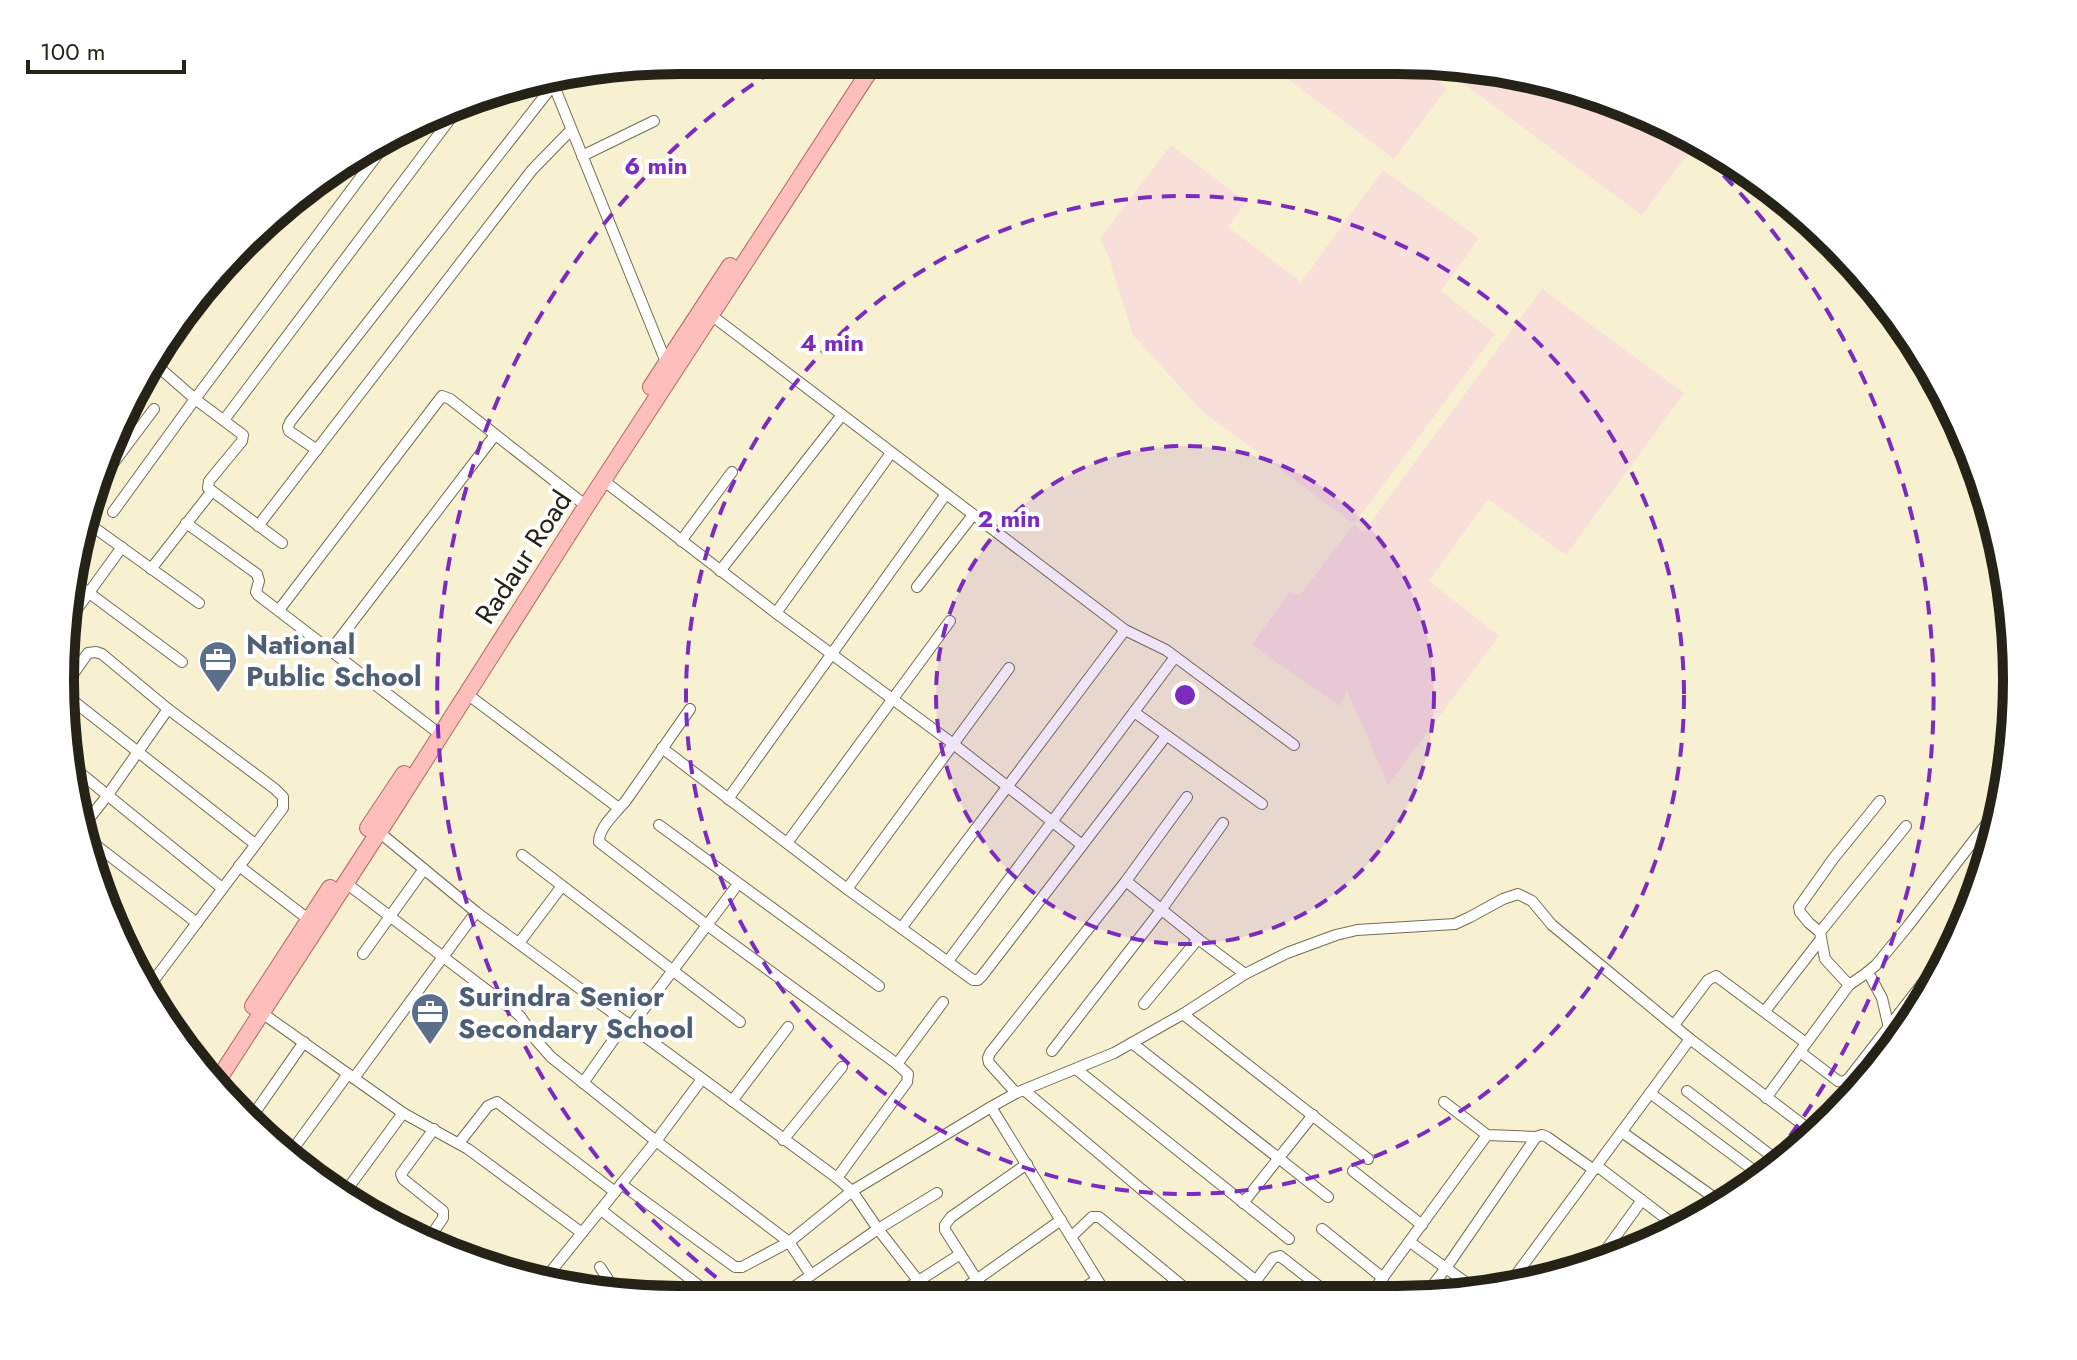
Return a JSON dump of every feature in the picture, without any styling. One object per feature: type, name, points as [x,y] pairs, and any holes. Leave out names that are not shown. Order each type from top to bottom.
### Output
[{"type":"main road","name":"Radaur Road","points":[[221,1076],[379,832],[437,732],[666,362],[855,74]]},
{"type":"main road","name":"Radaur Road","points":[[213,1066],[308,919],[437,732],[467,694],[868,74]]},
{"type":"street","points":[[555,88],[666,362]]},
{"type":"street","points":[[317,450],[289,431],[290,422],[547,89]]},
{"type":"street","points":[[224,420],[450,119]]},
{"type":"street","points":[[582,156],[654,121]]},
{"type":"street","points":[[258,526],[532,170],[571,130]]},
{"type":"street","points":[[113,512],[378,155]]},
{"type":"street","points":[[711,315],[1125,630],[1156,644],[1294,745]]},
{"type":"street","points":[[161,368],[243,437],[209,481],[208,488],[282,543]]},
{"type":"street","points":[[279,610],[442,396],[450,399],[580,501]]},
{"type":"street","points":[[115,461],[154,409]]},
{"type":"street","points":[[720,571],[842,415]]},
{"type":"street","points":[[331,650],[495,435]]},
{"type":"street","points":[[776,613],[891,453]]},
{"type":"street","points":[[681,541],[732,472]]},
{"type":"street","points":[[604,481],[1009,786],[1082,845]]},
{"type":"street","points":[[151,569],[212,491]]},
{"type":"street","points":[[728,799],[946,494]]},
{"type":"street","points":[[917,587],[973,515]]},
{"type":"street","points":[[186,523],[257,574],[256,592],[437,732]]},
{"type":"street","points":[[94,527],[199,603]]},
{"type":"street","points":[[78,608],[122,547]]},
{"type":"street","points":[[81,588],[182,662]]},
{"type":"street","points":[[787,843],[950,621]]},
{"type":"street","points":[[902,927],[1125,630]]},
{"type":"street","points":[[74,672],[88,653],[98,652],[283,797],[283,808],[153,980]]},
{"type":"street","points":[[948,961],[1175,657]]},
{"type":"street","points":[[847,889],[1009,668]]},
{"type":"street","points":[[467,694],[610,802],[621,806]]},
{"type":"street","points":[[75,702],[255,844]]},
{"type":"street","points":[[91,818],[168,709]]},
{"type":"street","points":[[690,709],[601,831],[599,842],[908,1074],[907,1082],[837,1178]]},
{"type":"street","points":[[1134,712],[1262,804]]},
{"type":"street","points":[[662,748],[847,889],[973,980],[978,980],[1166,736]]},
{"type":"street","points":[[82,775],[222,888]]},
{"type":"street","points":[[1187,797],[1126,881],[988,1058],[989,1063],[1020,1091],[1255,1280]]},
{"type":"street","points":[[1849,985],[1825,959],[1820,936],[1799,907],[1880,801]]},
{"type":"street","points":[[1052,1051],[1161,910],[1223,823]]},
{"type":"street","points":[[659,825],[879,986]]},
{"type":"street","points":[[1765,1011],[1906,826]]},
{"type":"street","points":[[1766,1098],[1849,985],[1868,972],[1908,926],[1984,827]]},
{"type":"street","points":[[379,832],[476,912],[837,1178],[852,1191],[923,1286]]},
{"type":"street","points":[[97,846],[197,923]]},
{"type":"street","points":[[522,855],[740,1022]]},
{"type":"street","points":[[239,866],[308,919]]},
{"type":"street","points":[[363,954],[424,869]]},
{"type":"street","points":[[1126,881],[1245,974]]},
{"type":"street","points":[[346,883],[520,1016],[543,1049],[583,1083],[789,1242],[811,1275]]},
{"type":"street","points":[[583,1083],[738,884]]},
{"type":"street","points":[[519,943],[562,886]]},
{"type":"street","points":[[459,1143],[488,1106],[497,1102],[735,1267],[742,1267],[789,1242],[852,1191],[991,1107],[1020,1091],[1132,1043],[1245,974],[1287,953],[1336,935],[1371,928],[1455,924],[1518,894],[1532,901],[1552,925],[1690,1039],[1806,1127]]},
{"type":"street","points":[[295,1148],[476,912]]},
{"type":"street","points":[[1144,1004],[1198,939]]},
{"type":"street","points":[[1868,972],[1882,998],[1889,1028]]},
{"type":"street","points":[[1674,1025],[1712,976],[1716,976],[1765,1011],[1831,1076],[1844,1082],[1916,992]]},
{"type":"street","points":[[897,1064],[943,1002]]},
{"type":"street","points":[[262,1013],[403,1113],[459,1143],[582,1233]]},
{"type":"street","points":[[1183,1014],[1368,1159]]},
{"type":"street","points":[[732,1101],[788,1027]]},
{"type":"street","points":[[1517,1274],[1690,1039]]},
{"type":"street","points":[[255,1113],[304,1042]]},
{"type":"street","points":[[1132,1043],[1328,1197]]},
{"type":"street","points":[[783,1140],[842,1067]]},
{"type":"street","points":[[1076,1069],[1289,1239]]},
{"type":"street","points":[[551,1271],[702,1079]]},
{"type":"street","points":[[1687,1091],[1772,1156]]},
{"type":"street","points":[[1650,1093],[1753,1170]]},
{"type":"street","points":[[1444,1102],[1487,1135],[1547,1137],[1669,1222]]},
{"type":"street","points":[[991,1107],[1100,1286]]},
{"type":"street","points":[[349,1187],[403,1113]]},
{"type":"street","points":[[1243,1203],[1313,1115]]},
{"type":"street","points":[[433,1233],[443,1218],[443,1211],[403,1179],[401,1174],[434,1129]]},
{"type":"street","points":[[1622,1132],[1713,1197]]},
{"type":"street","points":[[1377,1286],[1487,1135]]},
{"type":"street","points":[[1433,1285],[1536,1137]]},
{"type":"street","points":[[975,1286],[945,1230],[947,1220],[1027,1164]]},
{"type":"street","points":[[1353,1171],[1422,1225]]},
{"type":"street","points":[[795,1286],[937,1193]]},
{"type":"street","points":[[1607,1248],[1642,1200]]},
{"type":"street","points":[[601,1210],[699,1286]]},
{"type":"street","points":[[1071,1237],[1092,1217],[1099,1217],[1182,1286]]},
{"type":"street","points":[[968,1286],[1061,1220]]},
{"type":"street","points":[[1322,1229],[1383,1278]]},
{"type":"street","points":[[1410,1242],[1465,1282]]},
{"type":"street","points":[[911,1286],[959,1255]]},
{"type":"street","points":[[1251,1286],[1273,1258],[1280,1256],[1319,1286]]},
{"type":"street","points":[[600,1267],[610,1282]]},
{"type":"street","points":[[1087,1286],[1096,1280]]},
{"type":"street","points":[[1172,1286],[1176,1281]]},
{"type":"shaded area","points":[[1281,74],[1429,75],[1447,88],[1394,159]]},
{"type":"shaded area","points":[[1454,77],[1515,86],[1592,106],[1691,150],[1642,215]]},
{"type":"shaded area","points":[[1171,145],[1246,202],[1228,227],[1301,282],[1383,170],[1479,238],[1441,291],[1495,334],[1354,524],[1203,412],[1133,335],[1100,239]]},
{"type":"shaded area","points":[[1542,289],[1684,393],[1566,555],[1488,499],[1429,581],[1499,636],[1388,785],[1347,690],[1340,706],[1252,645],[1290,591],[1299,596],[1354,524],[1363,533]]},
{"type":"place","name":"National Public School","points":[[218,694]]},
{"type":"place","name":"Surindra Senior Secondary School","points":[[430,1046]]}]
